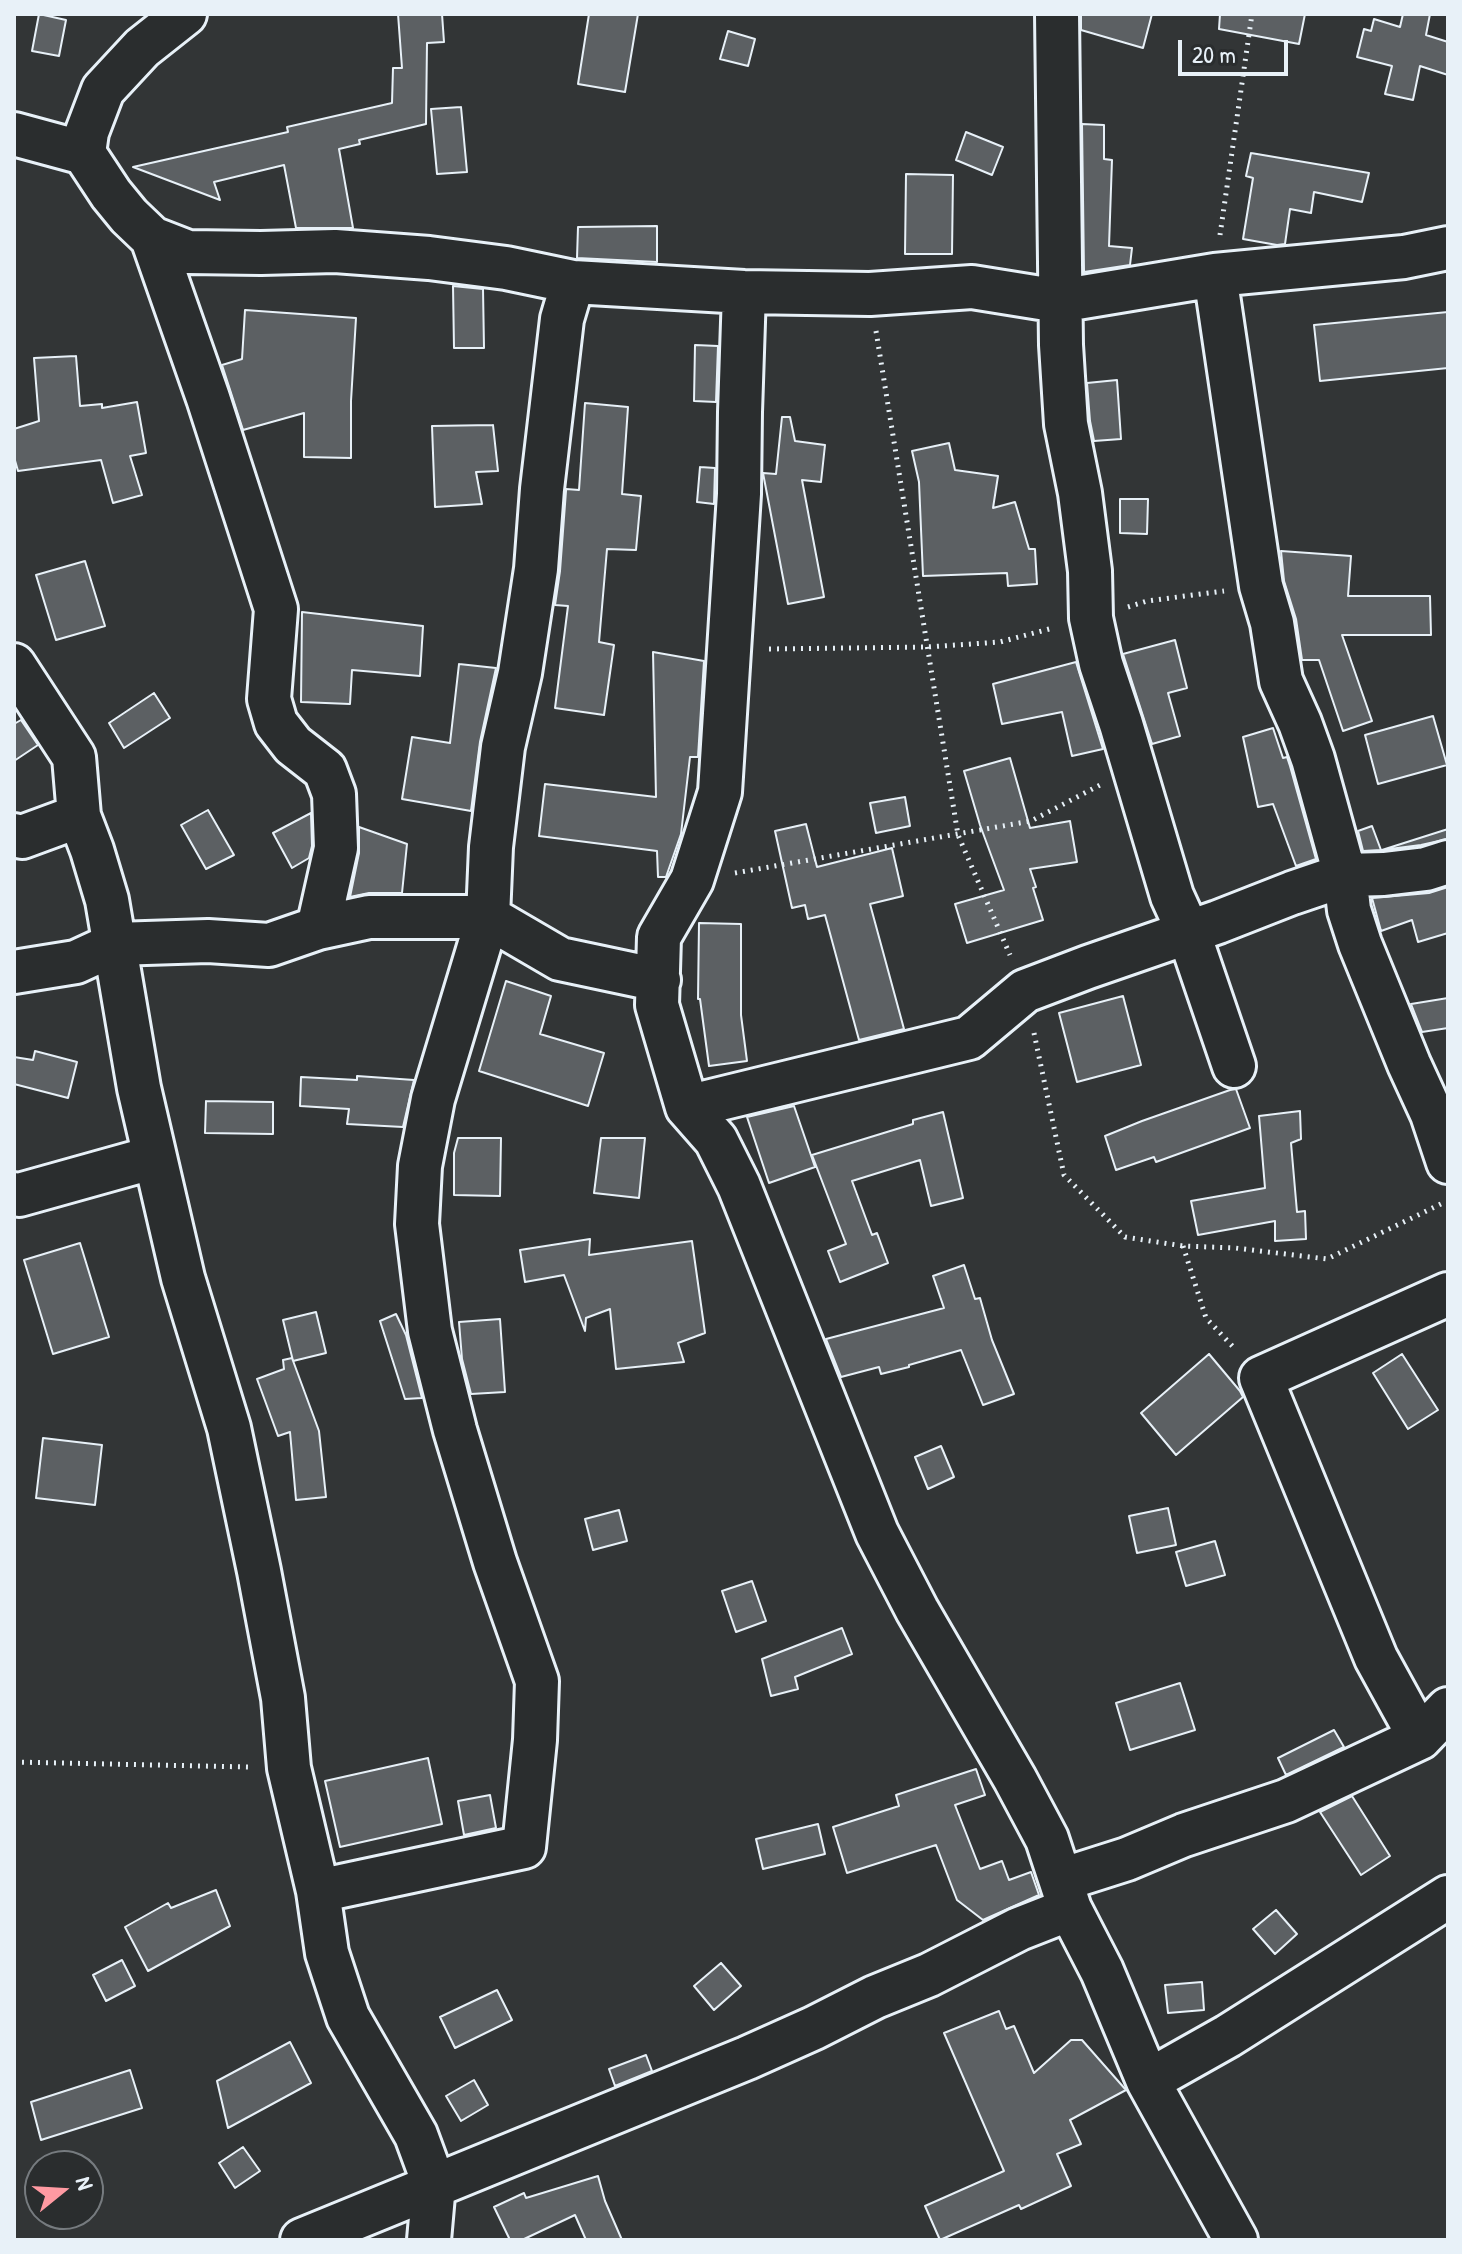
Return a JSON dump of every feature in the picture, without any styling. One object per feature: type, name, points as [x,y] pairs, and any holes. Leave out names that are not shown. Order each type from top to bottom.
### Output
[{"type":"street","points":[[84,153],[87,132],[103,90],[142,48],[185,14]]},
{"type":"street","points":[[1057,14],[1059,301],[1066,424],[1082,508],[1090,571],[1091,618],[1101,664],[1172,896],[1188,931],[1234,1066]]},
{"type":"street","points":[[14,134],[84,153],[120,205],[152,238],[188,252],[335,251],[506,268],[573,282],[744,292],[870,294],[972,287],[1059,301],[1215,275],[1404,257],[1448,248]]},
{"type":"street","points":[[152,238],[276,609],[269,699],[276,723],[293,745],[325,770],[334,794],[336,848],[318,928]]},
{"type":"street","points":[[1215,275],[1261,586],[1272,623],[1281,681],[1313,759],[1345,875],[1349,910],[1360,944],[1432,1114],[1448,1162]]},
{"type":"street","points":[[318,1891],[524,1847],[535,1740],[537,1681],[495,1562],[455,1430],[430,1331],[417,1224],[420,1166],[433,1099],[488,917],[491,847],[503,747],[520,673],[536,569],[562,319],[573,282]]},
{"type":"street","points":[[744,292],[739,494],[720,792],[692,880],[659,937],[657,1005],[687,1107],[716,1140],[739,1186],[877,1533],[917,1610],[1047,1839],[1065,1894],[1102,1971],[1148,2081],[1236,2240]]},
{"type":"street","points":[[14,665],[74,757],[79,816],[107,900],[139,1088],[183,1278],[229,1428],[283,1698],[289,1768],[318,1891],[327,1953],[348,2017],[416,2135],[434,2184],[429,2240]]},
{"type":"street","points":[[14,835],[22,837],[79,816]]},
{"type":"street","points":[[687,1107],[969,1038],[1025,991],[1188,931],[1345,875],[1426,869],[1448,862]]},
{"type":"street","points":[[14,972],[76,962],[115,944],[208,941],[269,945],[318,928],[369,917],[488,917],[560,959],[659,980]]},
{"type":"street","points":[[14,1194],[155,1157]]},
{"type":"street","points":[[302,2240],[721,2070],[814,2028],[1019,1929],[1065,1894],[1127,1859],[1184,1835],[1286,1801],[1434,1724],[1376,1658],[1261,1378],[1448,1294]]},
{"type":"street","points":[[1148,2081],[1228,2036],[1448,1897]]},
{"type":"path","points":[[1215,275],[1252,14]]},
{"type":"path","points":[[870,294],[958,835],[1025,991],[1064,1175],[1125,1237],[1183,1246],[1235,1248],[1327,1259],[1448,1201]]},
{"type":"path","points":[[730,649],[927,647],[1000,642],[1147,601],[1261,586]]},
{"type":"path","points":[[692,880],[1031,821],[1132,768]]},
{"type":"path","points":[[1183,1246],[1206,1318],[1261,1378]]},
{"type":"path","points":[[14,1762],[289,1768]]},
{"type":"building","points":[[39,14],[66,20],[59,56],[32,51]]},
{"type":"building","points":[[398,14],[442,14],[444,42],[427,43],[426,124],[359,140],[360,144],[339,149],[353,228],[296,228],[284,165],[214,182],[220,200],[133,167],[288,132],[287,127],[392,103],[393,68],[402,68]]},
{"type":"building","points":[[589,14],[638,14],[625,92],[578,84]]},
{"type":"building","points":[[1081,14],[1152,14],[1143,48],[1081,30]]},
{"type":"building","points":[[1220,14],[1305,14],[1299,44],[1219,29]]},
{"type":"building","points":[[1403,14],[1430,14],[1426,35],[1448,42],[1448,75],[1420,66],[1413,100],[1385,94],[1392,66],[1357,57],[1364,29],[1371,31],[1374,19],[1400,27]]},
{"type":"building","points":[[728,31],[755,39],[748,66],[720,59]]},
{"type":"building","points":[[461,107],[467,172],[437,174],[431,109]]},
{"type":"building","points":[[1082,124],[1104,125],[1104,159],[1112,160],[1109,246],[1132,248],[1130,265],[1084,272]]},
{"type":"building","points":[[966,132],[1003,147],[992,175],[956,160]]},
{"type":"building","points":[[1251,153],[1369,173],[1362,202],[1314,192],[1311,213],[1290,209],[1285,244],[1243,239],[1253,178],[1246,176]]},
{"type":"building","points":[[906,174],[953,175],[952,254],[905,254]]},
{"type":"building","points":[[657,226],[657,262],[577,258],[578,227]]},
{"type":"building","points":[[453,286],[483,289],[484,348],[454,348]]},
{"type":"building","points":[[245,310],[356,318],[351,458],[304,457],[304,413],[243,430],[222,365],[242,359]]},
{"type":"building","points":[[1448,312],[1448,368],[1320,381],[1314,325]]},
{"type":"building","points":[[695,345],[718,346],[716,402],[694,401]]},
{"type":"building","points":[[76,356],[80,406],[102,404],[102,408],[137,402],[146,453],[130,456],[142,495],[113,503],[101,460],[18,471],[14,457],[14,429],[39,421],[34,358]]},
{"type":"building","points":[[1117,380],[1121,439],[1094,441],[1087,383]]},
{"type":"building","points":[[585,403],[628,407],[622,494],[641,496],[636,550],[607,549],[599,642],[614,645],[604,715],[555,708],[568,606],[555,605],[566,489],[579,490]]},
{"type":"building","points":[[782,417],[790,417],[795,441],[825,445],[821,482],[802,480],[824,597],[788,604],[763,473],[776,474]]},
{"type":"building","points":[[493,425],[498,471],[476,472],[482,504],[435,507],[432,426]]},
{"type":"building","points":[[949,443],[955,470],[998,476],[993,508],[1015,502],[1029,549],[1035,549],[1037,584],[1008,586],[1007,573],[923,576],[919,482],[912,451]]},
{"type":"building","points":[[700,467],[715,468],[714,504],[697,502]]},
{"type":"building","points":[[1120,499],[1148,499],[1147,534],[1120,533]]},
{"type":"building","points":[[1281,551],[1351,556],[1348,596],[1430,596],[1431,635],[1342,635],[1372,721],[1343,731],[1319,660],[1302,660],[1296,619],[1284,581]]},
{"type":"building","points":[[85,561],[105,626],[56,640],[36,575]]},
{"type":"building","points":[[302,612],[423,626],[420,676],[352,670],[350,704],[301,702]]},
{"type":"building","points":[[1175,640],[1187,688],[1168,693],[1180,736],[1152,744],[1123,654]]},
{"type":"building","points":[[653,652],[704,661],[698,757],[690,757],[681,834],[666,877],[658,877],[657,851],[539,836],[545,784],[656,797]]},
{"type":"building","points":[[1076,662],[1103,749],[1072,756],[1062,712],[1002,724],[993,684]]},
{"type":"building","points":[[459,664],[496,668],[480,742],[471,811],[402,799],[412,737],[450,743]]},
{"type":"building","points":[[154,693],[170,718],[124,748],[109,723]]},
{"type":"building","points":[[1433,716],[1447,765],[1378,784],[1365,735]]},
{"type":"building","points":[[21,720],[38,745],[14,761],[14,724]]},
{"type":"building","points":[[1273,728],[1283,758],[1287,757],[1290,766],[1316,859],[1296,866],[1273,804],[1258,807],[1243,737]]},
{"type":"building","points":[[1010,758],[1030,828],[1070,821],[1077,862],[1030,869],[1043,920],[967,943],[955,904],[1004,890],[964,771]]},
{"type":"building","points":[[905,797],[910,826],[876,833],[870,803]]},
{"type":"building","points":[[208,810],[234,855],[206,869],[181,825]]},
{"type":"building","points":[[311,813],[312,846],[309,858],[292,868],[273,833]]},
{"type":"building","points":[[806,824],[817,867],[892,848],[903,896],[870,904],[904,1029],[859,1040],[825,915],[808,919],[805,905],[792,908],[775,831]]},
{"type":"building","points":[[1372,826],[1381,850],[1363,851],[1358,831]]},
{"type":"building","points":[[359,827],[407,844],[402,893],[369,893],[350,897],[359,853]]},
{"type":"building","points":[[1448,829],[1448,839],[1382,850]]},
{"type":"building","points":[[1448,887],[1448,933],[1418,942],[1412,920],[1381,931],[1372,898],[1429,893]]},
{"type":"building","points":[[699,923],[741,924],[741,1015],[747,1061],[709,1066],[698,999]]},
{"type":"building","points":[[506,981],[551,996],[540,1034],[604,1053],[588,1106],[479,1071]]},
{"type":"building","points":[[1123,996],[1141,1065],[1077,1082],[1059,1013]]},
{"type":"building","points":[[1448,998],[1448,1028],[1422,1032],[1411,1004]]},
{"type":"building","points":[[35,1051],[77,1062],[68,1098],[14,1084],[14,1057],[33,1060]]},
{"type":"building","points":[[357,1076],[414,1080],[403,1127],[347,1124],[349,1109],[300,1106],[301,1077],[357,1080]]},
{"type":"building","points":[[1236,1089],[1250,1128],[1156,1162],[1154,1157],[1116,1170],[1105,1136]]},
{"type":"building","points":[[206,1101],[273,1102],[273,1134],[205,1133]]},
{"type":"building","points":[[794,1106],[815,1167],[769,1183],[747,1117]]},
{"type":"building","points":[[1300,1111],[1301,1139],[1291,1143],[1297,1212],[1305,1211],[1306,1239],[1275,1241],[1275,1221],[1198,1235],[1191,1201],[1265,1188],[1259,1116]]},
{"type":"building","points":[[943,1112],[963,1198],[931,1206],[920,1160],[852,1181],[872,1235],[877,1233],[888,1263],[840,1282],[828,1251],[846,1244],[812,1155]]},
{"type":"building","points":[[458,1138],[501,1138],[500,1196],[454,1195],[454,1153]]},
{"type":"building","points":[[601,1138],[645,1138],[639,1198],[594,1193]]},
{"type":"building","points":[[590,1239],[589,1255],[692,1241],[705,1333],[678,1343],[684,1362],[616,1369],[610,1309],[586,1318],[585,1331],[564,1275],[525,1282],[520,1250]]},
{"type":"building","points":[[80,1243],[109,1337],[53,1354],[24,1260]]},
{"type":"building","points":[[964,1265],[975,1299],[980,1298],[992,1340],[1014,1394],[983,1405],[961,1350],[881,1374],[879,1367],[841,1377],[826,1339],[944,1308],[933,1276]]},
{"type":"building","points":[[316,1312],[326,1353],[293,1361],[283,1320]]},
{"type":"building","points":[[396,1314],[406,1335],[422,1398],[405,1399],[380,1321]]},
{"type":"building","points":[[500,1319],[505,1392],[471,1394],[462,1359],[459,1322]]},
{"type":"building","points":[[1209,1354],[1243,1397],[1176,1455],[1141,1413]]},
{"type":"building","points":[[1402,1354],[1438,1410],[1408,1429],[1373,1373]]},
{"type":"building","points":[[292,1358],[319,1431],[326,1497],[296,1500],[290,1432],[278,1436],[257,1379],[284,1369],[283,1360]]},
{"type":"building","points":[[43,1438],[102,1445],[95,1505],[36,1498]]},
{"type":"building","points":[[941,1446],[954,1477],[928,1489],[915,1457]]},
{"type":"building","points":[[1168,1508],[1176,1545],[1137,1553],[1129,1516]]},
{"type":"building","points":[[619,1510],[627,1541],[593,1550],[585,1519]]},
{"type":"building","points":[[1215,1541],[1225,1575],[1186,1586],[1176,1552]]},
{"type":"building","points":[[752,1581],[766,1621],[736,1632],[722,1591]]},
{"type":"building","points":[[842,1628],[852,1654],[795,1677],[798,1689],[771,1696],[762,1659]]},
{"type":"building","points":[[1180,1683],[1195,1730],[1130,1750],[1116,1703]]},
{"type":"building","points":[[1334,1730],[1344,1747],[1286,1775],[1278,1758]]},
{"type":"building","points":[[428,1758],[442,1824],[340,1847],[325,1781]]},
{"type":"building","points":[[976,1769],[985,1795],[955,1805],[980,1869],[1002,1861],[1009,1880],[1031,1872],[1039,1895],[983,1920],[957,1900],[936,1845],[847,1873],[833,1827],[899,1806],[896,1795]]},
{"type":"building","points":[[490,1795],[496,1828],[464,1835],[458,1801]]},
{"type":"building","points":[[1352,1796],[1390,1856],[1361,1875],[1320,1812]]},
{"type":"building","points":[[818,1824],[825,1854],[763,1869],[756,1839]]},
{"type":"building","points":[[216,1890],[230,1926],[148,1971],[125,1927],[168,1903],[171,1908]]},
{"type":"building","points":[[1276,1910],[1297,1934],[1275,1954],[1253,1929]]},
{"type":"building","points":[[122,1960],[135,1986],[106,2001],[93,1975]]},
{"type":"building","points":[[721,1963],[741,1986],[714,2010],[694,1986]]},
{"type":"building","points":[[1202,1982],[1204,2010],[1168,2013],[1165,1985]]},
{"type":"building","points":[[497,1990],[512,2020],[455,2048],[440,2017]]},
{"type":"building","points":[[999,2011],[1006,2029],[1014,2026],[1034,2073],[1071,2040],[1082,2040],[1126,2090],[1070,2120],[1081,2144],[1057,2154],[1071,2186],[940,2240],[925,2206],[1004,2171],[944,2033]]},
{"type":"building","points":[[290,2042],[311,2083],[228,2128],[217,2081]]},
{"type":"building","points":[[646,2055],[652,2071],[615,2086],[609,2069]]},
{"type":"building","points":[[130,2070],[142,2108],[41,2140],[31,2102]]},
{"type":"building","points":[[474,2080],[488,2105],[461,2121],[446,2096]]},
{"type":"building","points":[[243,2147],[260,2171],[235,2188],[219,2163]]},
{"type":"building","points":[[598,2176],[622,2240],[586,2240],[575,2215],[522,2240],[510,2240],[494,2207],[524,2193],[526,2198]]}]
